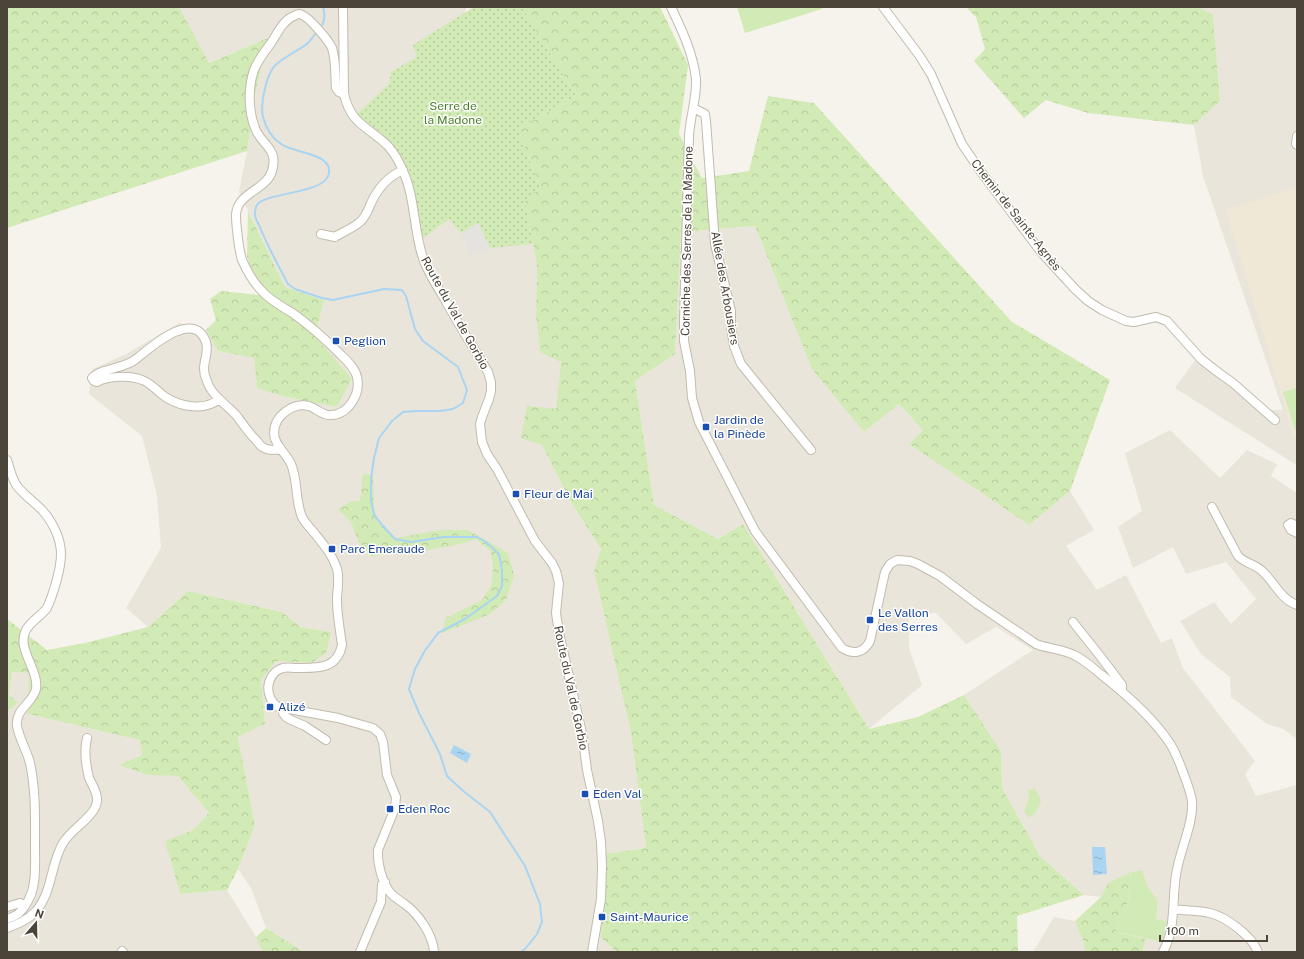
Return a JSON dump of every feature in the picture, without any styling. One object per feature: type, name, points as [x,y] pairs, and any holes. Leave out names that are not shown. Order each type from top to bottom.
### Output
[{"type":"street","name":"Route du Val de Gorbio","points":[[343,7],[344,94],[346,102],[353,116],[388,147],[396,157],[403,170],[409,188],[419,246],[424,261],[445,301],[490,377],[491,391],[480,424],[482,442],[487,454],[497,469],[535,541],[552,563],[556,571],[559,583],[556,613],[559,633],[582,733],[601,842],[601,898],[592,952]]},
{"type":"street","name":"Corniche des Serres de la Madone","points":[[671,7],[686,40],[696,79],[690,135],[684,320],[684,341],[690,372],[692,398],[699,422],[755,531],[842,648],[848,652],[855,653],[868,646],[872,636],[874,620],[885,572],[890,564],[897,560],[904,559],[940,576],[1036,644],[1066,652],[1083,660],[1122,691],[1152,721],[1170,742],[1186,780],[1192,801],[1191,815],[1175,876],[1170,934],[1163,952]]},
{"type":"street","name":"Chemin de Sainte-Agnès","points":[[883,7],[919,55],[931,74],[962,144],[979,169],[1041,252],[1075,289],[1088,301],[1102,310],[1126,321],[1134,322],[1156,317],[1167,321],[1202,358],[1275,420]]},
{"type":"street","points":[[344,94],[339,92],[336,88],[333,50],[330,43],[305,16],[300,14],[296,14],[288,19],[259,61],[254,70],[250,88],[250,102],[254,127],[271,150],[273,155],[273,163],[272,171],[264,183],[242,199],[238,206],[236,214],[242,259],[262,292],[296,315],[332,346],[357,374],[358,383],[354,400],[347,408],[339,413],[331,415],[324,414],[309,406],[300,405],[291,408],[282,414],[277,422],[274,432],[276,441],[289,458],[293,468],[300,510],[304,520],[321,541],[337,568],[339,578],[337,602],[342,645],[341,652],[336,660],[331,664],[314,668],[285,668],[275,672],[270,679],[268,688],[274,704],[283,708],[338,718],[373,728],[380,734],[383,742],[387,775],[396,797],[395,808],[378,850],[377,857],[385,882],[390,892],[418,916],[428,934],[434,952]]},
{"type":"street","name":"Allée des Arbousiers","points":[[693,108],[705,114],[715,244],[731,310],[731,327],[734,346],[741,364],[811,450]]},
{"type":"street","points":[[1297,136],[1297,145]]},
{"type":"street","points":[[322,234],[335,237],[360,223],[366,216],[374,198],[383,184],[388,178],[403,170]]},
{"type":"street","points":[[219,399],[212,404],[189,406],[168,399],[143,380],[114,377],[97,382],[92,378],[100,373],[130,363],[169,335],[185,328],[191,328],[199,332],[206,342],[207,349],[204,370],[207,383],[219,399],[236,415],[262,447],[270,450],[281,449]]},
{"type":"street","points":[[7,460],[17,486],[42,510],[50,521],[58,536],[61,554],[59,568],[50,601],[43,613],[25,631],[25,648],[35,678],[36,688],[34,696],[22,708],[17,725],[30,762],[35,788],[35,873],[33,888],[25,905],[18,914],[7,920]]},
{"type":"street","points":[[1212,506],[1238,556],[1243,561],[1262,571],[1283,596],[1297,605]]},
{"type":"street","points":[[1297,526],[1291,523],[1288,525],[1291,530],[1297,533]]},
{"type":"street","points":[[1073,622],[1122,685],[1122,691]]},
{"type":"street","points":[[283,708],[283,712],[286,717],[305,726],[326,740]]},
{"type":"street","points":[[7,928],[24,921],[36,911],[46,895],[57,856],[63,843],[70,833],[94,809],[97,802],[97,796],[89,778],[85,746],[87,738]]},
{"type":"street","points":[[360,952],[381,902],[381,888],[382,884],[385,882]]},
{"type":"street","points":[[7,907],[20,903],[25,905]]},
{"type":"street","points":[[1172,909],[1208,912],[1216,915],[1240,930],[1249,938],[1258,952]]},
{"type":"shaded area","points":[[179,7],[466,7],[465,13],[474,7],[522,7],[576,96],[518,129],[540,188],[525,201],[537,266],[536,315],[561,362],[556,409],[542,445],[571,502],[601,549],[594,571],[631,733],[646,848],[601,938],[617,952],[304,952],[266,928],[251,888],[238,869],[255,825],[238,737],[265,724],[261,680],[276,661],[311,663],[331,632],[300,627],[282,612],[188,591],[148,627],[126,608],[161,548],[157,495],[142,436],[89,394],[93,369],[126,354],[179,323],[206,330],[218,351],[254,358],[257,388],[281,396],[337,407],[352,379],[315,336],[324,300],[285,287],[239,192],[247,151],[255,95],[268,38],[208,63]]},
{"type":"shaded area","points":[[1198,7],[1297,7],[1297,463],[1295,464],[1175,388],[1201,352],[1270,410],[1283,410],[1203,176],[1194,125],[1220,101],[1213,16]]},
{"type":"shaded area","points":[[1297,187],[1297,436],[1294,437],[1226,210]]},
{"type":"shaded area","points":[[478,223],[490,248],[471,255],[461,233]]},
{"type":"shaded area","points":[[755,226],[776,279],[864,432],[899,404],[923,430],[909,444],[1029,525],[1070,491],[1094,530],[1066,546],[1097,590],[1126,575],[1161,643],[1172,638],[1183,668],[1255,761],[1245,774],[1256,796],[1297,785],[1297,952],[1142,952],[1146,939],[1162,941],[1167,921],[1156,919],[1158,901],[1148,887],[1142,870],[1131,872],[1108,883],[1101,897],[1084,895],[1040,856],[1002,788],[1001,751],[964,695],[1033,650],[996,627],[966,644],[936,613],[909,615],[909,648],[922,685],[869,729],[743,524],[718,539],[654,505],[635,381],[675,354],[681,232]]},
{"type":"shaded area","points":[[1170,430],[1220,478],[1247,450],[1277,464],[1271,476],[1297,493],[1297,740],[1284,729],[1267,724],[1231,697],[1230,677],[1201,654],[1180,621],[1214,602],[1231,624],[1256,599],[1226,562],[1186,574],[1173,547],[1133,568],[1118,527],[1142,511],[1125,453]]},
{"type":"shaded area","points":[[12,672],[30,673],[28,714],[141,740],[142,755],[119,765],[148,774],[178,776],[209,813],[193,830],[165,841],[180,894],[227,890],[256,937],[263,952],[7,952],[7,712],[17,702],[9,695]]},
{"type":"shaded area","points":[[1054,917],[1075,921],[1083,941],[1085,952],[1033,952]]},
{"type":"green space","points":[[7,7],[179,7],[209,63],[268,38],[255,95],[247,151],[7,228]]},
{"type":"green space","name":"Serre de la Madone","points":[[474,7],[522,7],[576,96],[518,129],[540,188],[525,201],[533,244],[490,248],[478,223],[461,233],[449,219],[421,240],[414,187],[401,156],[383,134],[356,115],[389,84],[391,72],[417,57],[413,45]]},
{"type":"green space","points":[[522,7],[660,7],[688,65],[679,134],[702,178],[749,171],[768,96],[814,103],[1012,322],[1110,380],[1070,491],[1029,525],[909,444],[923,430],[899,404],[864,432],[812,369],[755,226],[681,232],[675,354],[635,381],[654,505],[718,539],[743,524],[869,729],[918,717],[964,695],[1001,751],[1002,788],[1040,856],[1084,895],[1017,916],[1018,952],[617,952],[601,938],[606,854],[646,848],[631,733],[594,571],[601,549],[571,502],[542,445],[521,438],[527,406],[556,409],[561,362],[540,352],[536,315],[537,266],[525,201],[540,188],[518,129],[576,96]]},
{"type":"green space","points":[[737,7],[822,7],[822,9],[745,33]]},
{"type":"green space","points":[[966,7],[1198,7],[1213,15],[1220,101],[1194,125],[1088,113],[1046,100],[1024,118],[974,61],[985,49],[976,17]]},
{"type":"green space","points":[[248,211],[285,287],[324,300],[315,336],[352,379],[337,407],[281,396],[257,388],[254,358],[218,351],[206,330],[216,320],[210,299],[221,291],[259,295],[247,256]]},
{"type":"green space","points":[[1297,388],[1297,430],[1295,430],[1283,392]]},
{"type":"green space","points":[[363,474],[373,475],[374,507],[378,522],[396,538],[441,530],[468,530],[508,553],[514,575],[506,600],[490,614],[443,633],[445,618],[482,600],[492,584],[493,563],[490,551],[476,539],[456,545],[416,552],[404,548],[372,557],[358,541],[351,522],[338,509],[351,501],[360,501]]},
{"type":"green space","points":[[188,591],[282,612],[300,627],[331,632],[326,653],[311,663],[276,661],[261,680],[265,724],[238,737],[255,825],[238,869],[227,890],[180,894],[165,841],[193,830],[209,813],[178,776],[148,775],[119,765],[142,755],[140,740],[28,714],[29,673],[12,672],[9,695],[18,702],[7,712],[7,619],[47,650],[85,643],[148,627]]},
{"type":"green space","points":[[1035,788],[1041,801],[1036,812],[1029,818],[1024,812],[1029,797],[1027,791]]},
{"type":"green space","points":[[1142,870],[1148,887],[1158,901],[1156,919],[1167,921],[1162,942],[1116,932],[1128,901],[1131,872]]},
{"type":"green space","points":[[1131,872],[1128,901],[1116,932],[1146,939],[1142,952],[1085,952],[1083,941],[1075,921],[1101,897],[1108,883]]},
{"type":"green space","points":[[266,928],[304,952],[263,952],[256,937]]},
{"type":"water","points":[[454,745],[471,754],[467,763],[450,753]]},
{"type":"water","points":[[1092,847],[1105,847],[1107,874],[1093,875]]},
{"type":"waterway","points":[[320,28],[324,18],[323,7]]},
{"type":"waterway","points":[[317,32],[308,43],[279,62],[270,72],[264,92],[262,112],[268,129],[278,142],[287,147],[318,157],[328,166],[329,173],[326,180],[318,185],[271,197],[262,201],[257,206],[255,216],[288,284],[295,289],[333,300],[384,289],[402,290],[406,296],[415,329],[423,341],[458,367],[467,390],[463,403],[453,409],[440,411],[403,412],[392,421],[379,438],[371,479],[371,500],[374,515],[395,539],[411,542],[444,537],[477,537],[486,542],[499,554],[502,570],[502,586],[497,596],[465,619],[438,633],[424,652],[415,669],[409,689],[419,713],[440,754],[447,776],[490,812],[525,866],[540,904],[542,922],[537,934],[521,952]]},
{"type":"place","name":"Peglion","points":[[336,341]]},
{"type":"place","name":"Jardin de la Pinède","points":[[706,427]]},
{"type":"place","name":"Fleur de Mai","points":[[516,494]]},
{"type":"place","name":"Parc Emeraude","points":[[332,549]]},
{"type":"place","name":"Le Vallon des Serres","points":[[870,620]]},
{"type":"place","name":"Alizé","points":[[270,707]]},
{"type":"place","name":"Eden Val","points":[[585,794]]},
{"type":"place","name":"Eden Roc","points":[[390,809]]},
{"type":"place","name":"Saint-Maurice","points":[[602,917]]}]
